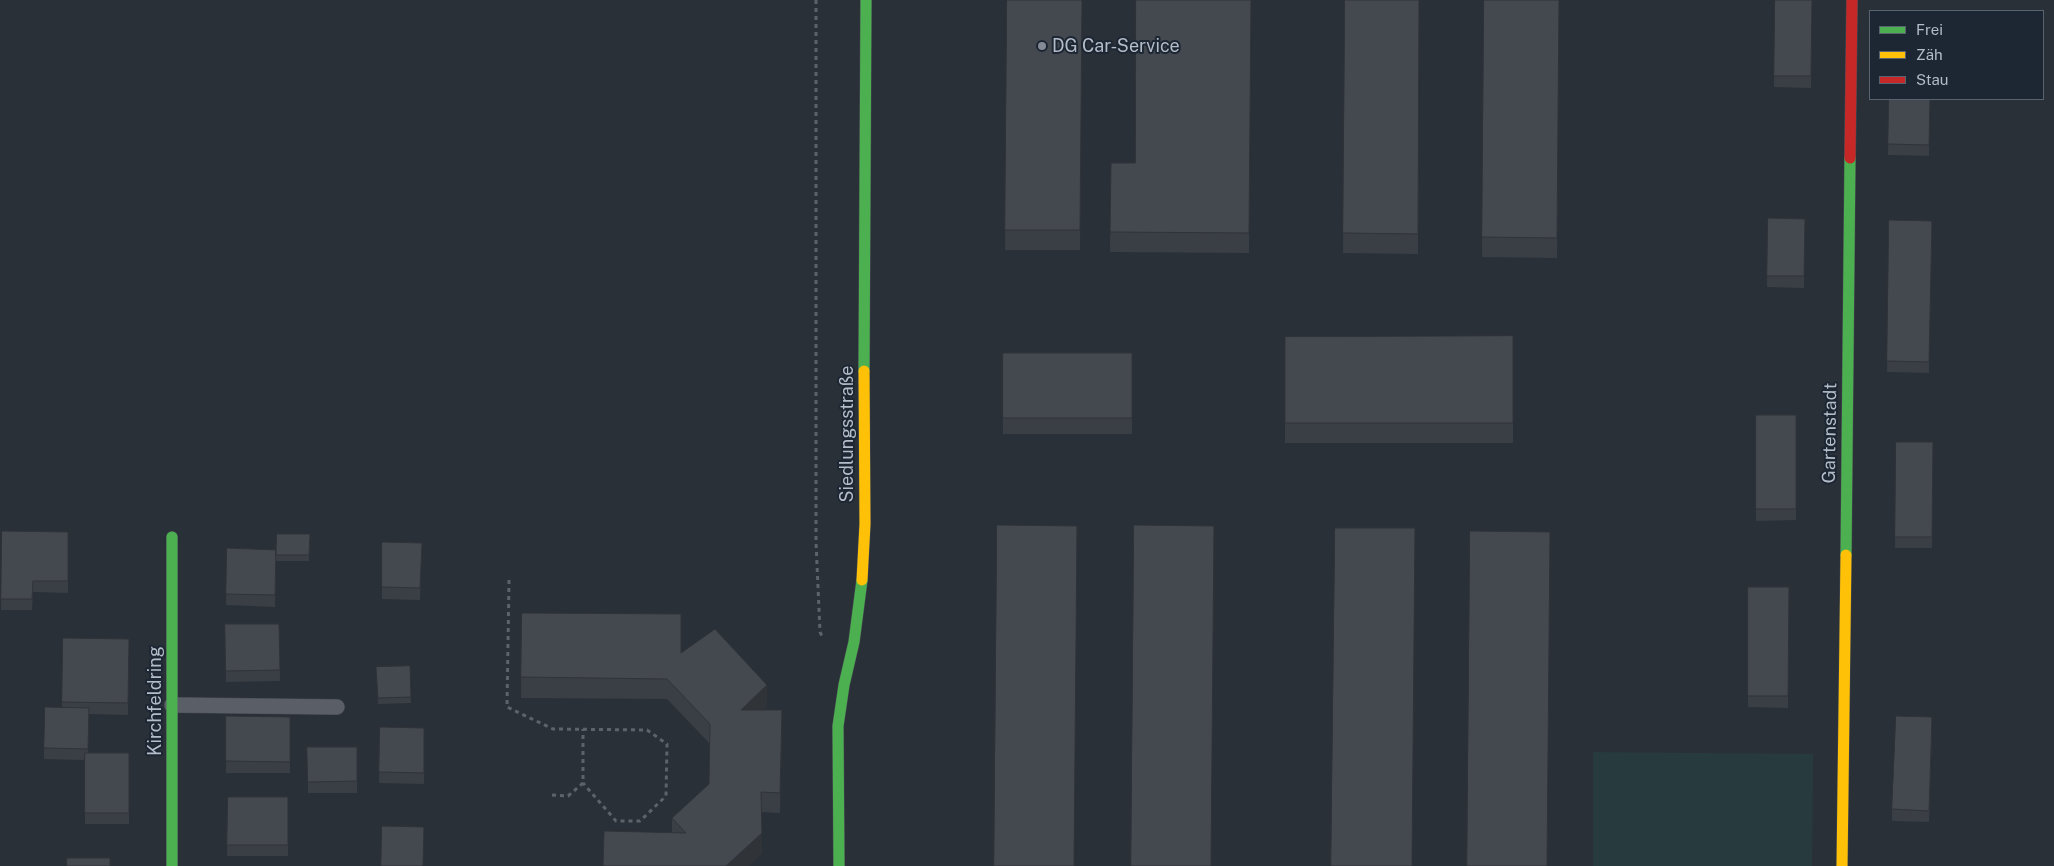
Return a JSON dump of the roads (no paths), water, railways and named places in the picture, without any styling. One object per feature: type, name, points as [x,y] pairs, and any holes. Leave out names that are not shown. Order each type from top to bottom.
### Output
[{"type":"street","name":"Siedlungsstraße","points":[[838,866],[838,726],[861,597],[865,524],[863,308],[866,0]]},
{"type":"street","name":"Gartenstadt","points":[[1842,866],[1852,0]]},
{"type":"street","name":"Kirchfeldring","points":[[172,536],[172,866]]},
{"type":"lane","points":[[172,705],[337,707]]},
{"type":"place","name":"DG Car-Service","points":[[1042,46]]}]
